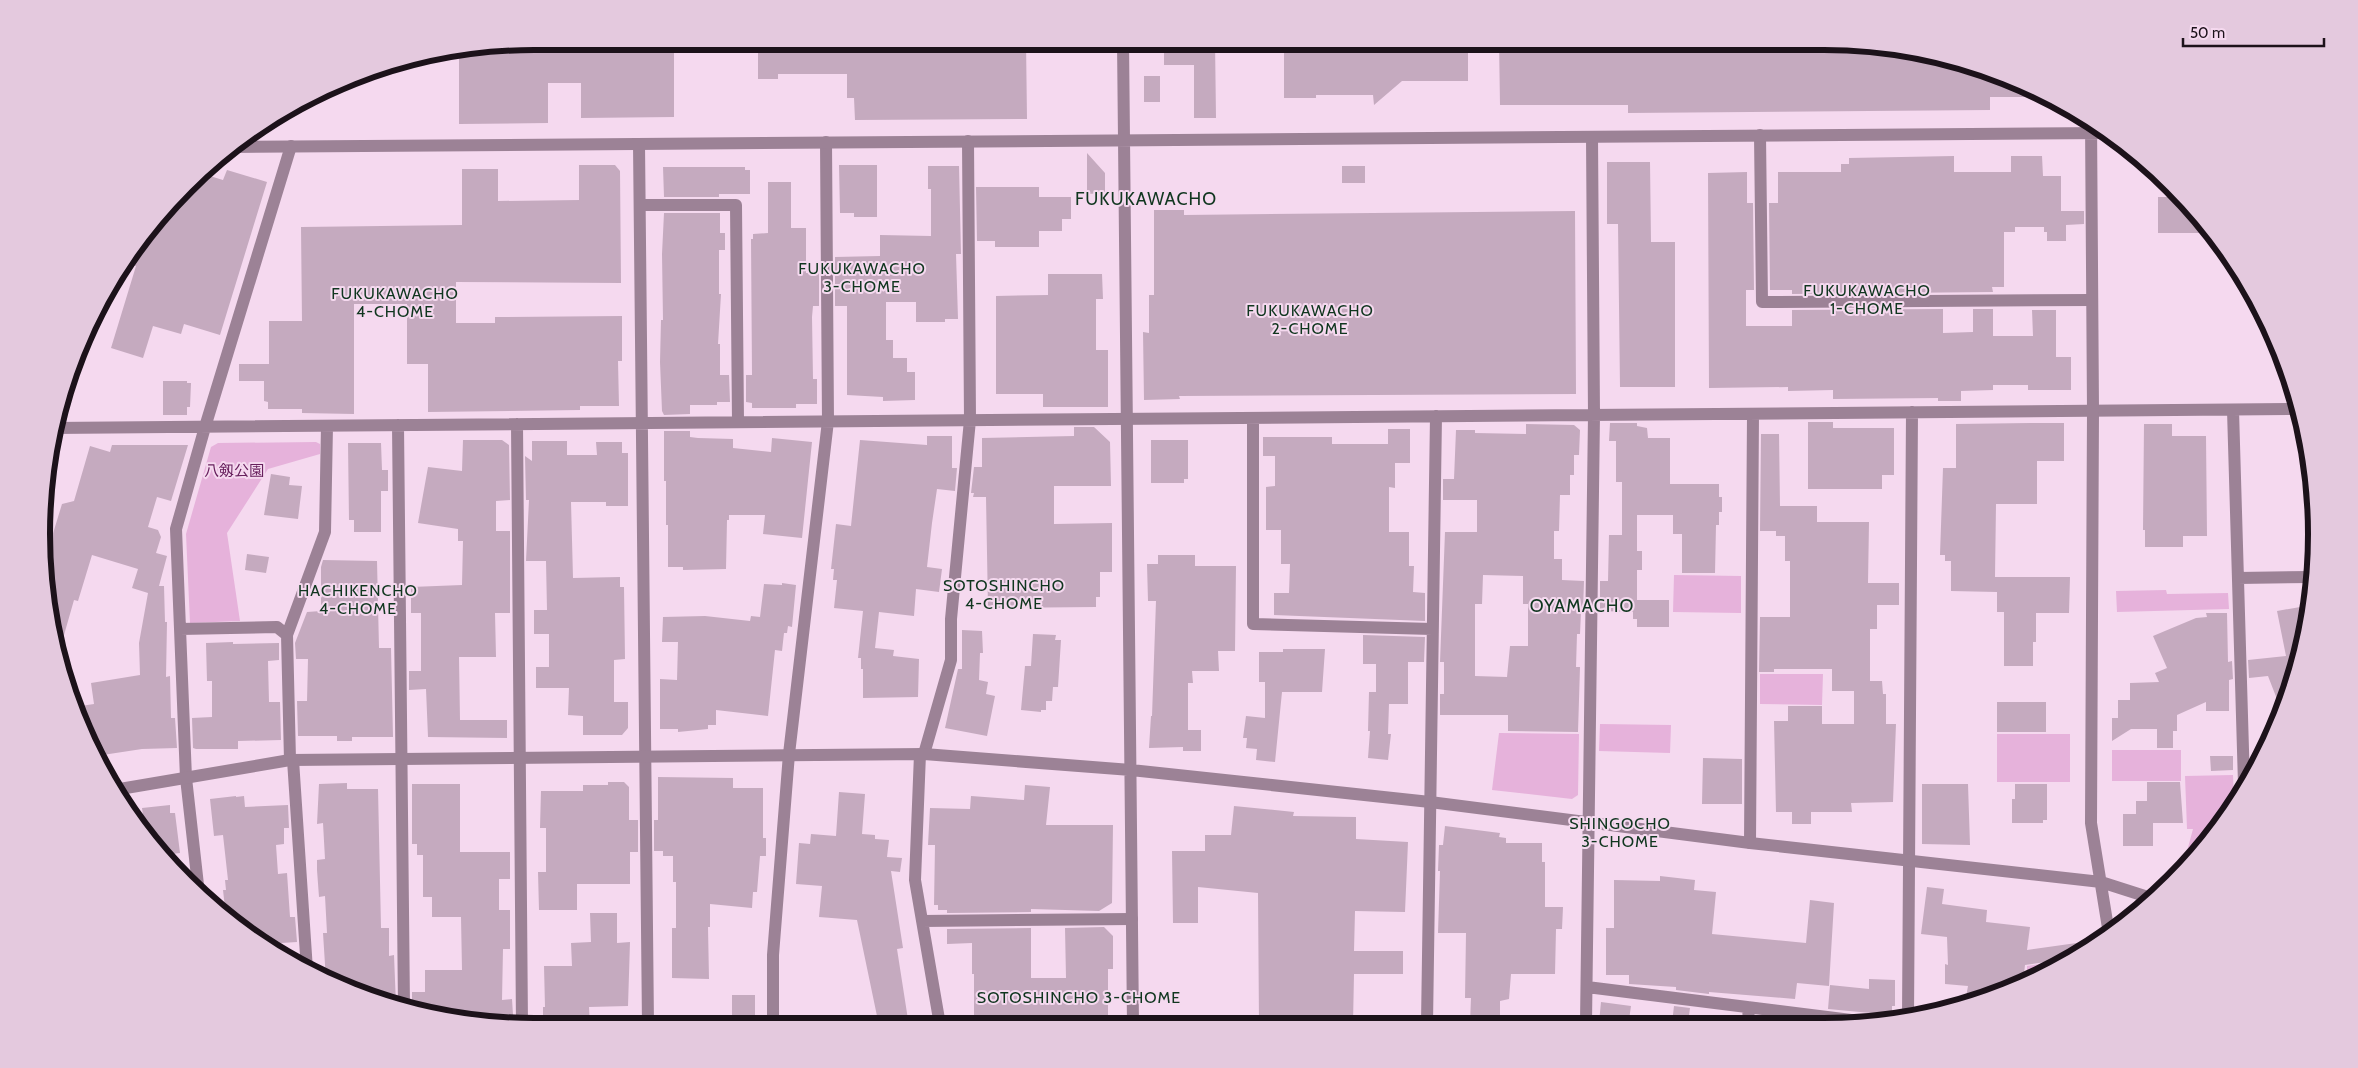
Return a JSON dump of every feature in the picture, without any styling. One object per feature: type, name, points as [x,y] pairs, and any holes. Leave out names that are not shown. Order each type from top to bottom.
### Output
[{"type":"street","points":[[1123,50],[1133,1018]]},
{"type":"street","points":[[244,147],[1592,137],[2085,127]]},
{"type":"street","points":[[2091,131],[2094,411],[2091,823],[2108,926]]},
{"type":"street","points":[[1760,135],[1762,302],[2092,300]]},
{"type":"street","points":[[1586,1018],[1594,415],[1592,137]]},
{"type":"street","points":[[939,1018],[915,880],[922,754],[952,660],[951,619],[970,420],[968,141]]},
{"type":"street","points":[[773,1018],[773,955],[789,754],[828,421],[826,142]]},
{"type":"street","points":[[640,144],[648,1018]]},
{"type":"street","points":[[198,881],[186,778],[176,529],[205,426],[291,146]]},
{"type":"street","points":[[640,205],[736,205],[738,422]]},
{"type":"street","points":[[62,428],[2292,409]]},
{"type":"street","points":[[2233,410],[2244,775]]},
{"type":"street","points":[[1908,1011],[1912,412]]},
{"type":"street","points":[[1750,843],[1753,414]]},
{"type":"street","points":[[1427,1018],[1436,416]]},
{"type":"street","points":[[1252,418],[1253,624],[1432,629]]},
{"type":"street","points":[[517,424],[522,1018]]},
{"type":"street","points":[[398,425],[404,1000]]},
{"type":"street","points":[[306,961],[291,760],[287,636],[325,532],[327,426]]},
{"type":"street","points":[[2238,578],[2306,577]]},
{"type":"street","points":[[180,629],[277,627],[287,636]]},
{"type":"street","points":[[123,789],[291,760],[645,755],[922,754],[1131,770],[1430,802],[1750,843],[2101,882],[2145,896]]},
{"type":"street","points":[[922,921],[1132,918]]},
{"type":"street","points":[[1586,987],[1838,1018]]},
{"type":"street","points":[[1748,1007],[1748,1018]]},
{"type":"green space","name":"八剱公園","points":[[316,442],[320,444],[320,454],[268,469],[227,533],[240,621],[190,623],[186,534],[211,447],[218,443]]},
{"type":"green space","points":[[1674,575],[1741,576],[1741,613],[1673,612]]},
{"type":"green space","points":[[2166,590],[2167,594],[2228,593],[2229,609],[2117,612],[2116,591]]},
{"type":"green space","points":[[1760,674],[1823,674],[1822,705],[1760,704]]},
{"type":"green space","points":[[1600,724],[1671,725],[1670,753],[1599,751]]},
{"type":"green space","points":[[1499,733],[1579,734],[1578,795],[1572,799],[1492,790]]},
{"type":"green space","points":[[1997,734],[2070,734],[2070,782],[1997,782]]},
{"type":"green space","points":[[2112,750],[2181,750],[2181,781],[2112,781]]},
{"type":"green space","points":[[2233,775],[2234,791],[2208,829],[2186,855],[2193,829],[2187,829],[2185,776]]},
{"type":"green space","points":[[2047,963],[2027,973],[2027,966]]},
{"type":"building","points":[[534,50],[674,50],[674,117],[581,118],[581,83],[548,83],[548,123],[459,124],[459,56],[502,51]]},
{"type":"building","points":[[758,50],[1026,50],[1027,119],[855,120],[854,98],[847,98],[847,74],[778,74],[778,79],[758,79]]},
{"type":"building","points":[[1164,50],[1215,50],[1216,118],[1194,118],[1194,65],[1164,65]]},
{"type":"building","points":[[1284,50],[1468,50],[1468,81],[1402,81],[1374,105],[1373,95],[1316,95],[1316,98],[1284,98]]},
{"type":"building","points":[[1499,50],[1856,51],[1918,59],[1949,66],[1980,76],[2031,97],[1990,97],[1990,110],[1628,113],[1628,105],[1500,105]]},
{"type":"building","points":[[1144,76],[1160,76],[1160,102],[1144,102]]},
{"type":"building","points":[[1087,153],[1105,173],[1105,193],[1087,194]]},
{"type":"building","points":[[1954,156],[1954,172],[2011,172],[2011,156],[2042,156],[2043,176],[2061,176],[2061,211],[2084,211],[2084,224],[2066,225],[2066,241],[2047,241],[2047,232],[2044,232],[2044,227],[2015,227],[2015,232],[2004,232],[2004,287],[1992,287],[1993,292],[1792,294],[1792,290],[1770,290],[1769,203],[1778,203],[1778,172],[1841,172],[1841,164],[1849,164],[1849,158]]},
{"type":"building","points":[[1607,162],[1650,162],[1651,242],[1675,242],[1675,387],[1620,387],[1618,224],[1607,224]]},
{"type":"building","points":[[579,165],[615,165],[620,171],[621,283],[456,282],[456,323],[495,323],[495,317],[622,316],[622,361],[618,361],[619,406],[580,406],[580,410],[428,412],[428,364],[407,364],[407,304],[354,304],[354,414],[302,413],[302,409],[268,409],[268,402],[264,401],[264,381],[239,381],[239,364],[269,364],[269,321],[302,321],[301,227],[462,225],[462,169],[498,169],[498,201],[579,200]]},
{"type":"building","points":[[839,165],[877,165],[877,217],[854,217],[854,213],[840,213]]},
{"type":"building","points":[[928,166],[959,166],[961,254],[956,254],[958,319],[945,319],[945,322],[916,322],[916,302],[886,302],[886,340],[893,340],[893,358],[907,358],[907,372],[915,372],[915,400],[883,401],[883,397],[847,395],[847,306],[835,306],[835,257],[880,256],[880,235],[931,236],[931,189],[928,189]]},
{"type":"building","points":[[1342,166],[1365,166],[1365,183],[1342,183]]},
{"type":"building","points":[[663,167],[745,167],[745,170],[750,170],[750,194],[719,194],[719,197],[664,197]]},
{"type":"building","points":[[227,170],[267,182],[220,335],[184,324],[181,334],[153,326],[143,358],[111,348],[136,266],[132,265],[170,215],[209,176],[223,180]]},
{"type":"building","points":[[1747,172],[1747,203],[1753,203],[1754,290],[1746,290],[1746,326],[1792,326],[1792,310],[1943,309],[1943,333],[1973,332],[1973,309],[1993,309],[1993,336],[2033,336],[2032,310],[2056,310],[2056,357],[2071,357],[2071,390],[2028,390],[2028,385],[1993,385],[1993,390],[1961,391],[1961,401],[1938,401],[1938,398],[1833,399],[1833,390],[1788,391],[1788,387],[1709,388],[1708,173]]},
{"type":"building","points":[[768,182],[791,182],[791,228],[806,228],[806,273],[819,273],[819,306],[813,306],[812,317],[813,379],[817,379],[817,404],[796,404],[796,408],[752,408],[752,403],[746,402],[746,375],[752,375],[751,239],[753,239],[753,234],[768,233]]},
{"type":"building","points":[[976,187],[1039,187],[1039,197],[1071,197],[1071,219],[1062,219],[1062,231],[1039,231],[1039,247],[995,247],[995,241],[977,241]]},
{"type":"building","points":[[2158,197],[2171,197],[2203,233],[2158,233]]},
{"type":"building","points":[[1154,210],[1184,210],[1184,215],[1575,211],[1576,394],[1179,396],[1180,399],[1144,400],[1143,332],[1149,333],[1149,295],[1154,295]]},
{"type":"building","points":[[664,213],[720,213],[720,233],[725,233],[725,250],[719,250],[719,294],[721,294],[718,344],[720,344],[720,375],[729,375],[730,402],[717,402],[717,405],[690,405],[690,414],[664,415],[662,411],[660,362],[661,320],[663,320],[662,254]]},
{"type":"building","points":[[1048,274],[1102,274],[1103,299],[1096,299],[1096,350],[1108,350],[1108,407],[1043,407],[1043,394],[996,394],[996,296],[1048,295]]},
{"type":"building","points":[[163,381],[187,381],[187,383],[191,383],[190,407],[187,407],[187,415],[163,415]]},
{"type":"building","points":[[1808,422],[1833,422],[1833,428],[1894,428],[1894,475],[1882,475],[1882,489],[1808,489]]},
{"type":"building","points":[[1610,423],[1637,423],[1637,426],[1647,428],[1648,438],[1670,438],[1670,484],[1719,484],[1719,497],[1722,497],[1722,512],[1719,512],[1719,525],[1716,525],[1715,573],[1682,573],[1682,534],[1673,534],[1673,515],[1637,515],[1637,551],[1642,551],[1642,570],[1637,570],[1637,600],[1669,600],[1669,627],[1637,627],[1637,619],[1633,619],[1633,612],[1600,611],[1600,581],[1608,581],[1609,535],[1622,535],[1622,482],[1616,482],[1616,441],[1609,441]]},
{"type":"building","points":[[2064,423],[2064,461],[2037,461],[2037,504],[1996,504],[1995,577],[2070,577],[2069,613],[2036,613],[2036,642],[2033,642],[2033,666],[2004,666],[2004,612],[1997,612],[1997,592],[1951,591],[1951,561],[1945,561],[1945,555],[1940,555],[1943,468],[1956,468],[1956,424]]},
{"type":"building","points":[[1526,424],[1574,425],[1580,430],[1579,455],[1574,455],[1574,475],[1570,475],[1570,495],[1560,495],[1559,531],[1554,531],[1554,559],[1562,559],[1562,580],[1584,581],[1580,634],[1577,634],[1576,667],[1580,667],[1578,732],[1508,731],[1508,715],[1440,715],[1440,694],[1444,694],[1444,662],[1440,662],[1445,532],[1477,532],[1477,500],[1443,500],[1443,479],[1454,479],[1456,430],[1475,430],[1475,433],[1526,434]],"holes":[[[1483,575],[1523,576],[1523,604],[1528,604],[1528,646],[1510,646],[1507,677],[1475,676],[1475,604],[1482,604]]]},
{"type":"building","points":[[2144,424],[2172,424],[2172,436],[2206,436],[2207,536],[2183,536],[2183,547],[2145,547],[2145,530],[2143,530]]},
{"type":"building","points":[[1074,427],[1094,427],[1110,442],[1111,486],[1054,486],[1054,524],[1112,523],[1112,572],[1100,572],[1100,597],[1096,597],[1096,607],[988,608],[986,497],[973,497],[974,493],[971,493],[974,467],[982,467],[982,438],[1074,436]]},
{"type":"building","points":[[1388,429],[1410,429],[1410,463],[1395,463],[1395,488],[1389,487],[1389,532],[1409,532],[1409,566],[1414,566],[1413,592],[1425,593],[1425,621],[1274,615],[1274,593],[1289,593],[1290,564],[1281,564],[1281,530],[1266,530],[1266,487],[1275,486],[1275,456],[1263,456],[1263,437],[1332,437],[1332,444],[1388,444]]},
{"type":"building","points":[[664,431],[690,431],[690,437],[698,438],[733,439],[733,448],[771,452],[772,438],[812,442],[802,538],[763,534],[765,515],[729,515],[729,520],[727,520],[726,569],[683,570],[683,567],[668,567]]},
{"type":"building","points":[[1761,434],[1779,434],[1780,506],[1817,506],[1817,522],[1869,522],[1868,583],[1899,583],[1899,605],[1877,605],[1877,629],[1870,629],[1870,681],[1882,681],[1883,694],[1886,694],[1886,724],[1896,724],[1893,802],[1851,803],[1852,812],[1811,812],[1811,824],[1792,824],[1792,812],[1776,812],[1774,721],[1788,721],[1788,706],[1822,706],[1822,724],[1854,724],[1854,691],[1832,691],[1832,669],[1774,669],[1774,672],[1759,672],[1760,617],[1790,617],[1790,561],[1785,561],[1785,536],[1776,536],[1776,531],[1760,531]]},
{"type":"building","points":[[927,436],[952,436],[952,468],[957,468],[955,491],[937,489],[932,523],[927,567],[942,569],[939,592],[916,589],[914,616],[879,612],[875,648],[894,650],[893,656],[919,659],[918,697],[863,698],[863,669],[861,669],[861,658],[858,658],[863,611],[834,608],[837,580],[833,580],[834,569],[831,569],[836,524],[851,526],[860,440],[927,445]]},
{"type":"building","points":[[463,440],[502,440],[509,445],[510,500],[496,501],[496,531],[510,531],[510,613],[495,613],[496,657],[459,657],[460,720],[507,720],[507,738],[428,737],[426,689],[409,690],[409,671],[421,671],[421,613],[411,613],[411,587],[462,585],[463,541],[458,541],[458,529],[418,523],[428,467],[462,471]]},
{"type":"building","points":[[1151,440],[1188,440],[1188,479],[1184,479],[1184,483],[1151,483]]},
{"type":"building","points":[[532,441],[567,441],[567,455],[597,455],[596,442],[622,442],[622,453],[628,453],[628,506],[606,506],[606,502],[571,502],[573,578],[620,577],[620,587],[624,587],[625,659],[614,660],[614,702],[628,702],[628,728],[622,735],[583,735],[583,716],[568,715],[569,688],[536,688],[536,667],[549,667],[549,634],[534,634],[534,610],[547,610],[546,561],[526,561],[529,500],[526,500],[525,456],[532,461]]},
{"type":"building","points":[[348,443],[381,443],[382,470],[388,470],[388,491],[381,491],[381,532],[354,532],[354,520],[349,520]]},
{"type":"building","points":[[112,445],[188,445],[171,501],[157,497],[148,527],[158,530],[161,537],[156,553],[167,556],[159,586],[164,586],[165,622],[167,622],[166,677],[170,676],[171,718],[175,718],[177,748],[142,749],[104,755],[82,706],[94,704],[91,683],[140,675],[139,643],[148,593],[132,588],[138,569],[92,555],[78,601],[74,600],[62,642],[54,597],[50,542],[62,504],[74,501],[90,446],[110,452]]},
{"type":"building","points":[[271,474],[290,477],[289,485],[302,486],[298,519],[264,515]]},
{"type":"building","points":[[247,554],[269,557],[266,573],[245,570]]},
{"type":"building","points":[[1158,555],[1195,555],[1195,566],[1236,566],[1235,651],[1218,651],[1219,671],[1192,671],[1193,683],[1188,683],[1188,730],[1201,730],[1201,751],[1183,751],[1183,747],[1149,748],[1156,601],[1148,601],[1147,564],[1158,564]]},
{"type":"building","points":[[323,560],[377,561],[379,648],[391,648],[393,737],[352,737],[352,741],[337,741],[337,736],[298,736],[297,701],[307,701],[308,659],[296,659],[295,643],[307,612],[321,611],[321,567]]},
{"type":"building","points":[[782,583],[796,585],[792,627],[788,626],[787,633],[784,633],[782,651],[775,650],[768,716],[716,710],[716,725],[708,725],[708,729],[678,732],[678,729],[660,729],[660,679],[677,680],[678,642],[662,642],[663,617],[705,616],[750,621],[751,616],[760,617],[764,584],[782,585]]},
{"type":"building","points":[[2302,607],[2292,659],[2278,701],[2268,676],[2249,678],[2248,660],[2286,656],[2277,611]]},
{"type":"building","points":[[2206,613],[2227,613],[2228,662],[2232,661],[2233,679],[2229,680],[2229,711],[2206,711],[2206,702],[2177,715],[2177,731],[2173,731],[2173,748],[2157,748],[2157,729],[2131,729],[2112,741],[2112,718],[2118,718],[2118,700],[2130,700],[2130,683],[2159,682],[2155,673],[2167,668],[2153,636],[2196,618],[2207,617]]},
{"type":"building","points":[[962,630],[982,631],[983,653],[980,653],[979,680],[988,682],[986,694],[995,696],[987,736],[945,728],[958,669],[962,669]]},
{"type":"building","points":[[1033,634],[1056,635],[1055,640],[1061,640],[1058,687],[1053,687],[1052,701],[1046,701],[1046,710],[1041,710],[1041,712],[1021,710],[1025,666],[1031,666]]},
{"type":"building","points":[[1363,635],[1425,637],[1424,662],[1408,662],[1408,704],[1389,704],[1388,734],[1391,734],[1388,760],[1368,758],[1370,731],[1368,731],[1369,692],[1376,692],[1376,664],[1363,664]]},
{"type":"building","points":[[233,642],[233,644],[279,643],[279,660],[268,661],[269,702],[280,702],[281,740],[238,741],[238,749],[193,748],[192,718],[212,717],[212,681],[207,681],[206,643]]},
{"type":"building","points":[[1283,649],[1325,649],[1322,692],[1282,692],[1275,762],[1256,760],[1257,749],[1246,748],[1247,738],[1243,738],[1246,716],[1265,718],[1265,682],[1259,682],[1259,652],[1283,652]]},
{"type":"building","points":[[1997,702],[2046,702],[2046,732],[1997,732]]},
{"type":"building","points":[[2210,756],[2233,756],[2233,770],[2211,771]]},
{"type":"building","points":[[1703,758],[1742,759],[1742,804],[1702,804]]},
{"type":"building","points":[[658,777],[733,778],[733,788],[763,788],[763,838],[766,838],[766,856],[760,856],[757,892],[753,892],[752,908],[710,904],[710,927],[708,927],[709,979],[672,978],[672,928],[676,928],[676,882],[673,882],[673,856],[663,856],[663,851],[654,851],[654,820],[658,820]]},
{"type":"building","points":[[608,782],[624,782],[629,787],[629,820],[638,820],[638,852],[630,852],[630,884],[577,884],[577,910],[539,910],[538,872],[546,872],[546,828],[540,828],[541,791],[583,791],[583,785],[608,785]]},
{"type":"building","points":[[2147,782],[2180,782],[2183,823],[2153,823],[2153,846],[2123,846],[2123,814],[2136,814],[2136,801],[2147,801]]},
{"type":"building","points":[[347,783],[347,789],[378,789],[381,928],[389,928],[389,956],[394,955],[396,998],[325,970],[323,933],[327,933],[325,896],[319,897],[317,870],[317,860],[325,859],[323,823],[317,824],[319,784]]},
{"type":"building","points":[[412,784],[460,784],[460,852],[510,852],[510,879],[499,879],[499,910],[510,910],[510,949],[503,949],[502,1000],[512,999],[513,1015],[505,1015],[505,1017],[471,1014],[412,1003],[412,992],[425,992],[425,970],[462,970],[461,917],[432,917],[432,897],[423,897],[423,855],[417,855],[417,844],[412,844]]},
{"type":"building","points":[[1922,784],[1968,784],[1970,845],[1922,844]]},
{"type":"building","points":[[2015,784],[2047,784],[2047,820],[2043,820],[2043,823],[2012,823],[2012,799],[2015,799]]},
{"type":"building","points":[[1025,785],[1050,787],[1046,825],[1113,825],[1112,903],[1099,911],[1031,909],[1031,912],[947,913],[947,910],[938,910],[938,905],[934,905],[935,845],[928,845],[930,808],[970,809],[971,796],[1024,800]]},
{"type":"building","points":[[839,792],[865,794],[862,834],[875,835],[875,839],[889,840],[887,857],[902,858],[900,872],[891,871],[903,948],[897,949],[908,1018],[882,1018],[882,1015],[877,1016],[857,920],[819,917],[822,886],[796,884],[799,843],[810,844],[811,834],[836,836]]},
{"type":"building","points":[[244,796],[245,807],[288,805],[289,828],[284,828],[284,844],[276,845],[278,874],[287,873],[290,917],[295,917],[297,942],[277,943],[225,906],[223,890],[226,890],[225,880],[228,880],[223,835],[214,836],[210,799]]},
{"type":"building","points":[[170,805],[170,813],[175,813],[180,853],[170,853],[144,820],[142,808]]},
{"type":"building","points":[[1234,806],[1294,812],[1293,816],[1356,817],[1356,839],[1408,842],[1405,912],[1355,911],[1354,951],[1403,951],[1403,974],[1354,974],[1353,1018],[1259,1018],[1258,893],[1198,887],[1198,923],[1173,923],[1172,851],[1205,851],[1205,835],[1231,835]]},
{"type":"building","points":[[1445,826],[1500,833],[1499,837],[1506,838],[1506,843],[1542,843],[1542,862],[1545,862],[1545,907],[1563,907],[1562,929],[1556,929],[1555,974],[1511,974],[1509,999],[1500,1001],[1500,1018],[1470,1018],[1471,998],[1465,998],[1466,933],[1438,933],[1439,845],[1443,845]]},
{"type":"building","points":[[1660,876],[1695,880],[1694,890],[1716,892],[1712,934],[1806,943],[1810,900],[1834,903],[1829,986],[1797,983],[1795,999],[1676,990],[1676,987],[1629,984],[1629,975],[1606,975],[1606,928],[1614,928],[1614,880],[1660,881]]},
{"type":"building","points":[[1927,887],[1944,889],[1942,904],[1987,910],[1986,922],[2030,927],[2027,950],[2083,942],[2051,961],[2025,965],[2024,974],[1966,996],[1968,986],[1945,984],[1945,964],[1948,965],[1947,937],[1921,934]]},
{"type":"building","points":[[590,913],[617,913],[617,943],[630,942],[628,1006],[589,1007],[590,1018],[543,1018],[543,1007],[545,1007],[544,966],[572,966],[571,943],[591,942]]},
{"type":"building","points":[[1104,927],[1113,936],[1113,969],[1108,969],[1108,1018],[974,1018],[972,943],[947,944],[947,929],[1031,928],[1031,978],[1066,978],[1065,928]]},
{"type":"building","points":[[1869,979],[1895,980],[1895,1006],[1892,1006],[1892,1013],[1884,1014],[1828,1009],[1830,985],[1869,989]]},
{"type":"building","points":[[732,995],[755,995],[755,1018],[732,1018]]},
{"type":"building","points":[[1601,1002],[1631,1006],[1629,1018],[1599,1018]]},
{"type":"building","points":[[1674,1006],[1690,1008],[1689,1018],[1673,1018]]},
{"type":"district","name":"FUKUKAWACHO","points":[[1146,199]]},
{"type":"district","name":"FUKUKAWACHO 3-CHOME","points":[[862,277]]},
{"type":"district","name":"FUKUKAWACHO 1-CHOME","points":[[1867,299]]},
{"type":"district","name":"FUKUKAWACHO 4-CHOME","points":[[395,302]]},
{"type":"district","name":"FUKUKAWACHO 2-CHOME","points":[[1310,319]]},
{"type":"district","name":"SOTOSHINCHO 4-CHOME","points":[[1004,594]]},
{"type":"district","name":"HACHIKENCHO 4-CHOME","points":[[358,599]]},
{"type":"district","name":"OYAMACHO","points":[[1582,606]]},
{"type":"district","name":"SHINGOCHO 3-CHOME","points":[[1620,832]]},
{"type":"district","name":"SOTOSHINCHO 3-CHOME","points":[[1079,997]]}]
